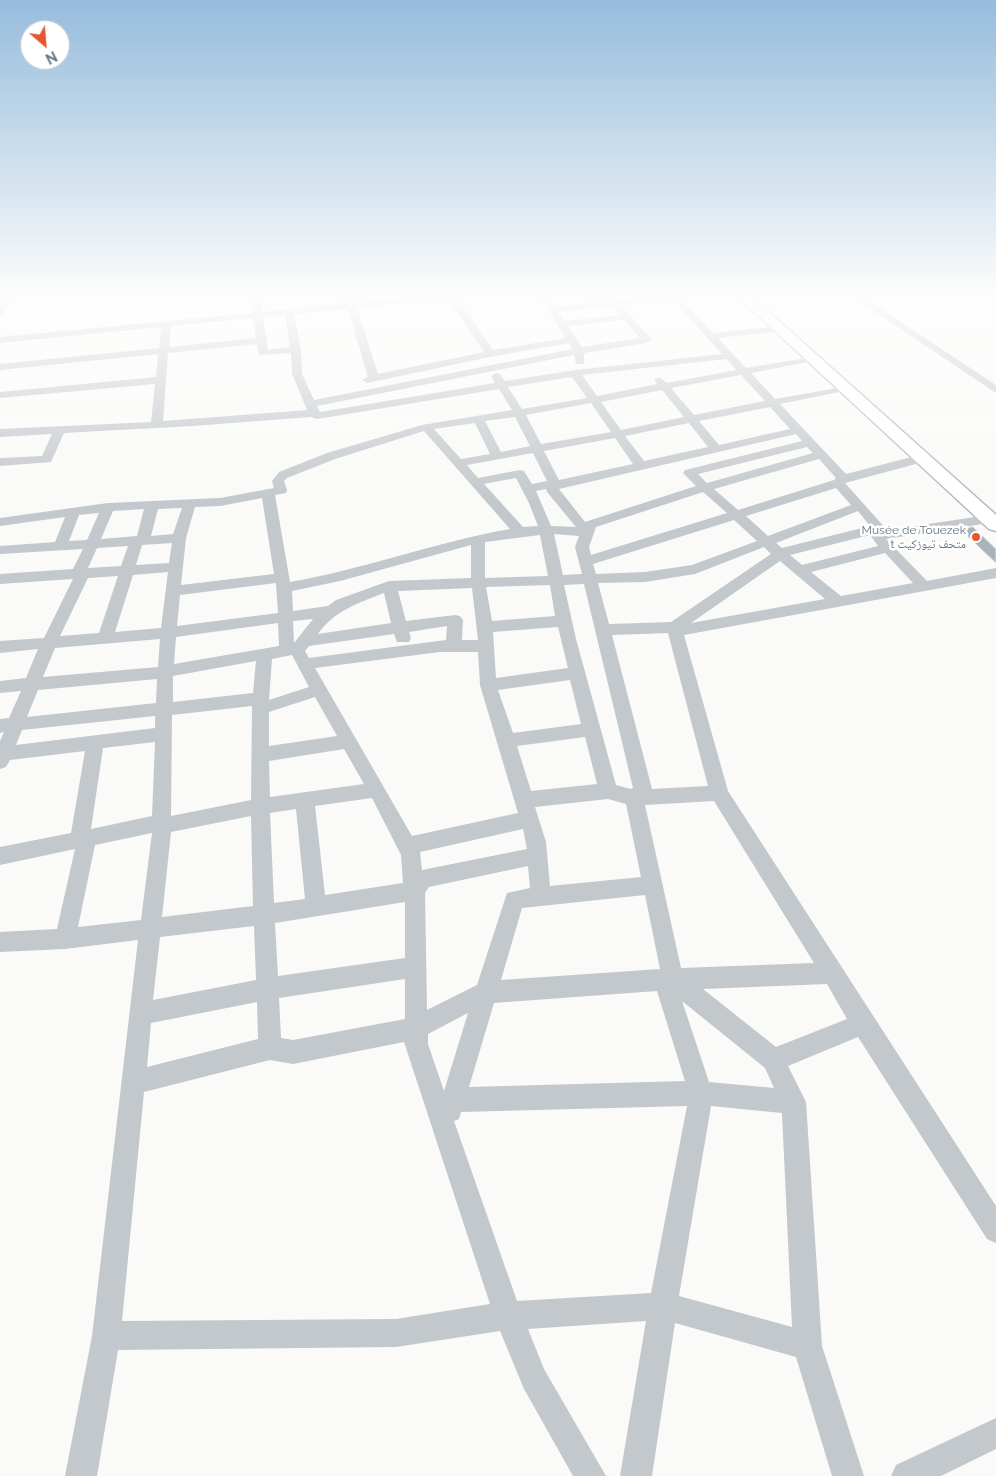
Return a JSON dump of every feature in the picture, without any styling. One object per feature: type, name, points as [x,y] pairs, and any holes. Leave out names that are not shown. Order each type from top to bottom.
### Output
[{"type":"highway","points":[[820,364],[993,522]]},
{"type":"street","points":[[0,367],[30,364]]},
{"type":"street","points":[[157,424],[163,364]]},
{"type":"street","points":[[297,364],[297,374],[309,392],[312,409],[317,416],[578,372],[609,364]]},
{"type":"street","points":[[369,364],[374,378]]},
{"type":"street","points":[[357,382],[441,364]]},
{"type":"street","points":[[0,433],[157,424],[312,409],[511,364]]},
{"type":"street","points":[[578,364],[578,372],[594,400],[640,466]]},
{"type":"street","points":[[643,364],[665,387],[716,449]]},
{"type":"street","points":[[737,364],[810,443],[923,585]]},
{"type":"street","points":[[0,522],[108,507],[220,502],[268,493],[281,490],[278,481],[283,475],[331,456],[426,427],[594,400],[785,364]]},
{"type":"street","points":[[957,364],[996,390]]},
{"type":"street","points":[[492,368],[538,449],[554,484],[552,489],[587,533]]},
{"type":"street","points":[[0,395],[161,380]]},
{"type":"street","points":[[458,463],[692,420],[845,388]]},
{"type":"street","points":[[479,420],[503,456],[520,474],[535,501],[546,530],[576,673],[608,791]]},
{"type":"street","points":[[426,427],[519,531]]},
{"type":"street","points":[[0,462],[47,459],[60,429]]},
{"type":"street","points":[[528,489],[716,449],[810,443]]},
{"type":"street","points":[[689,473],[810,443]]},
{"type":"street","points":[[634,798],[643,791],[582,547],[590,524],[706,487],[810,443]]},
{"type":"street","points":[[299,651],[319,621],[341,604],[389,586],[555,580],[840,480],[923,458]]},
{"type":"street","points":[[671,459],[837,601]]},
{"type":"street","points":[[475,482],[520,474]]},
{"type":"street","points":[[268,493],[283,583],[285,616],[299,651],[319,690],[377,790],[411,854],[414,891],[416,1044],[508,1316],[534,1379],[590,1476]]},
{"type":"street","points":[[81,1476],[106,1336],[162,826],[167,633],[179,538],[190,503]]},
{"type":"street","points":[[105,639],[126,572],[152,505]]},
{"type":"street","points":[[587,570],[645,578],[695,569],[860,506]]},
{"type":"street","points":[[108,507],[32,685],[8,726],[1,757],[164,734]]},
{"type":"street","points":[[61,545],[74,512]]},
{"type":"street","points":[[2,553],[20,520]]},
{"type":"street","points":[[675,629],[780,554],[993,522]]},
{"type":"street","points":[[173,591],[319,582],[500,533],[546,530],[587,533]]},
{"type":"street","points":[[800,570],[884,537]]},
{"type":"street","points":[[2,553],[92,542],[179,538]]},
{"type":"street","points":[[478,539],[478,582],[485,626],[484,646],[488,685],[507,740],[536,842],[541,896]]},
{"type":"street","points":[[0,579],[176,568]]},
{"type":"street","points":[[602,630],[675,629],[996,574]]},
{"type":"street","points":[[389,586],[402,628],[404,651]]},
{"type":"street","points":[[0,647],[167,633],[332,611]]},
{"type":"street","points":[[0,687],[165,672],[299,651],[402,628],[455,620],[454,646]]},
{"type":"street","points":[[485,626],[564,621]]},
{"type":"street","points":[[675,629],[719,793],[833,973],[863,1024],[996,1230]]},
{"type":"street","points":[[299,651],[404,651],[454,646],[484,646]]},
{"type":"street","points":[[264,656],[260,704],[260,806],[262,915],[270,1048]]},
{"type":"street","points":[[488,685],[576,673]]},
{"type":"street","points":[[8,726],[164,710],[260,704],[319,690]]},
{"type":"street","points":[[507,740],[591,729]]},
{"type":"street","points":[[260,755],[349,741]]},
{"type":"street","points":[[65,939],[84,839],[95,743]]},
{"type":"street","points":[[0,856],[154,824],[162,826],[260,806],[377,790]]},
{"type":"street","points":[[524,800],[608,791],[634,798],[719,793]]},
{"type":"street","points":[[634,798],[653,885],[668,979],[701,1093],[663,1306],[636,1476]]},
{"type":"street","points":[[305,800],[316,907]]},
{"type":"street","points":[[406,846],[529,819]]},
{"type":"street","points":[[0,942],[65,939],[316,907],[414,891],[423,879],[536,856]]},
{"type":"street","points":[[444,1127],[514,900],[653,885]]},
{"type":"street","points":[[141,1014],[267,989],[416,967]]},
{"type":"street","points":[[133,1083],[270,1048],[293,1052],[416,1028],[486,992],[668,979],[833,973]]},
{"type":"street","points":[[668,979],[773,1060],[794,1102],[807,1346],[848,1476]]},
{"type":"street","points":[[773,1060],[863,1024]]},
{"type":"street","points":[[453,1100],[701,1093],[794,1102]]},
{"type":"street","points":[[106,1336],[396,1333],[508,1316],[663,1306],[807,1346]]},
{"type":"street","points":[[907,1476],[996,1433]]},
{"type":"building","name":"Musée de Touezek t متحف تيوزكيت","points":[[973,527],[996,549],[996,563],[960,529]]},
{"type":"place","name":"Musée de Touezek t متحف تيوزكيت","points":[[976,537]]}]
